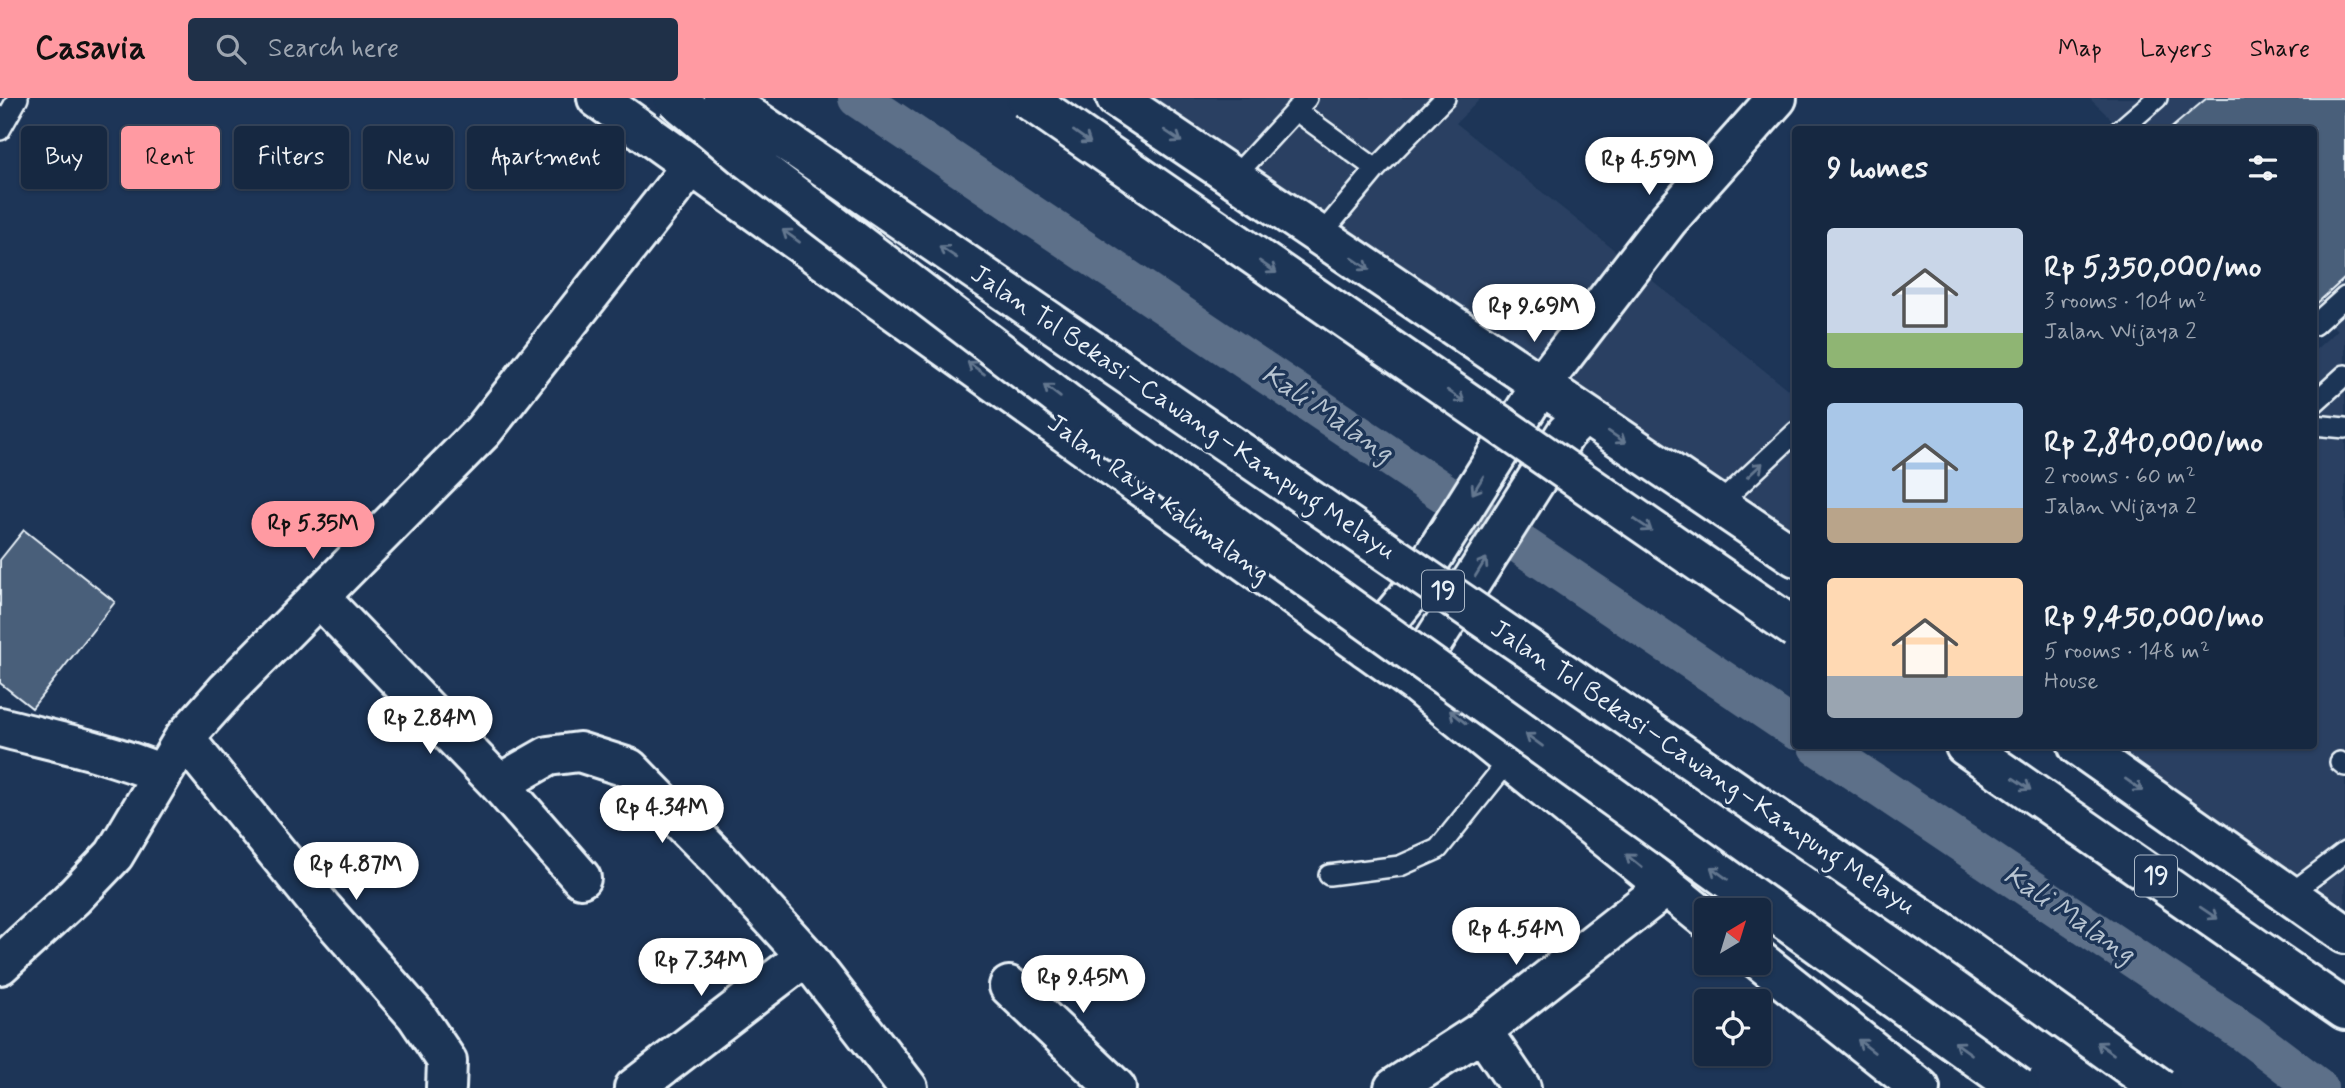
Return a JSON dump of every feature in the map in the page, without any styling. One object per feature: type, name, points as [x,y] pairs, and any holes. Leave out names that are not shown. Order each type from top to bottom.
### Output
[{"type":"main road","name":"Jalan Raya Kalimalang","points":[[597,98],[1413,682],[1694,909]]},
{"type":"main road","points":[[674,98],[747,159],[1106,433],[2019,1088]]},
{"type":"main road","name":"Jalan Tol Bekasi–Cawang–Kampung Melayu","points":[[723,98],[1936,928],[2160,1088]]},
{"type":"main road","points":[[1026,98],[1792,626]]},
{"type":"main road","points":[[1116,98],[1320,236],[1575,424],[1718,505],[1792,553]]},
{"type":"main road","points":[[1366,648],[1407,597],[1534,396],[1669,219],[1777,98]]},
{"type":"main road","points":[[0,965],[74,898],[114,855],[184,738],[227,690],[483,431],[692,164]]},
{"type":"main road","points":[[1413,682],[1428,650],[1575,424]]},
{"type":"main road","points":[[319,597],[499,784],[581,878]]},
{"type":"main road","points":[[0,727],[48,736],[128,760],[162,774]]},
{"type":"main road","points":[[184,738],[322,908],[416,1015],[447,1061],[446,1088]]},
{"type":"main road","name":"19","points":[[1969,749],[2345,1010]]},
{"type":"main road","points":[[2086,749],[2345,934]]},
{"type":"main road","points":[[499,784],[548,756],[579,752],[629,768],[716,857],[806,956],[908,1088]]},
{"type":"main road","points":[[1394,1088],[1482,1031],[1666,887]]},
{"type":"main road","points":[[634,1088],[806,956]]},
{"type":"main road","points":[[1771,970],[1920,1088]]},
{"type":"main road","points":[[1009,986],[1116,1088]]},
{"type":"main road","points":[[1482,1031],[1521,1088]]},
{"type":"lane","points":[[0,130],[18,98]]},
{"type":"lane","points":[[1320,236],[1376,169],[1445,98]]},
{"type":"lane","points":[[2125,126],[2157,98]]},
{"type":"lane","points":[[1234,177],[1301,104],[1376,169]]},
{"type":"lane","points":[[2317,321],[2345,296]]},
{"type":"lane","points":[[2317,400],[2345,375]]},
{"type":"lane","points":[[2317,425],[2345,428]]},
{"type":"lane","points":[[1718,505],[1792,436]]},
{"type":"lane","points":[[1329,875],[1400,866],[1438,849],[1510,759]]},
{"type":"lane","points":[[2290,894],[2345,852]]},
{"type":"shaded area","points":[[1116,98],[1481,98],[1456,123],[1792,393],[1792,555]]},
{"type":"shaded area","points":[[2089,98],[2345,98],[2345,934],[2082,749],[2317,749],[2317,348],[2337,330],[2317,311],[2317,126],[2119,126]]},
{"type":"building","points":[[2207,98],[2345,98],[2345,278],[2317,303],[2317,126],[2174,126]]},
{"type":"building","points":[[24,530],[115,602],[32,708],[0,683],[0,560]]},
{"type":"waterway","name":"Kali Malang","points":[[858,98],[1792,727]]},
{"type":"waterway","name":"Kali Malang","points":[[1822,749],[2247,1034],[2318,1088]]}]
